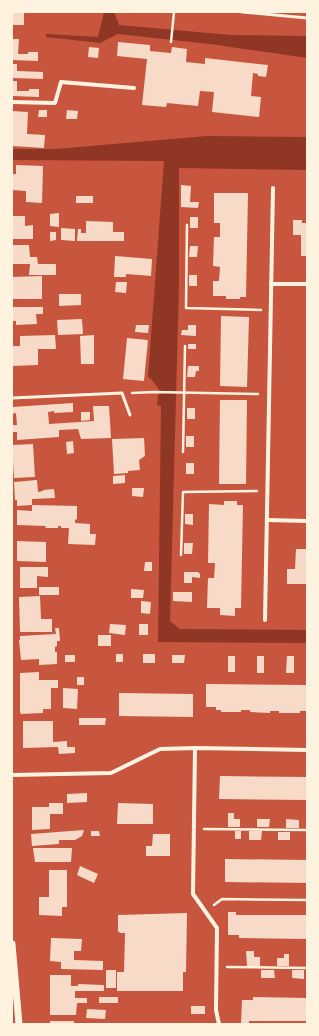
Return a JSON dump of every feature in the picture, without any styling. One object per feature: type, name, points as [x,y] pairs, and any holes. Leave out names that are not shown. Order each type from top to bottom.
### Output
[{"type":"street","points":[[12,102],[55,103],[61,82],[134,88]]},
{"type":"street","points":[[265,620],[273,188]]},
{"type":"street","points":[[271,284],[307,284]]},
{"type":"street","points":[[267,520],[307,521]]},
{"type":"street","points":[[12,775],[111,773],[160,749],[195,748],[307,750]]},
{"type":"street","points":[[195,748],[193,894],[217,928],[216,1010],[219,1024]]},
{"type":"street","points":[[12,944],[19,1024]]},
{"type":"lane","points":[[242,12],[307,18]]},
{"type":"lane","points":[[12,398],[122,393],[130,415]]},
{"type":"path","points":[[171,42],[174,12]]},
{"type":"path","points":[[187,225],[186,308],[270,310]]},
{"type":"path","points":[[183,452],[185,346]]},
{"type":"path","points":[[122,393],[183,392],[269,395]]},
{"type":"path","points":[[181,555],[183,492],[267,491]]},
{"type":"path","points":[[194,829],[307,830]]},
{"type":"path","points":[[206,911],[222,899],[307,900]]},
{"type":"path","points":[[217,967],[307,968]]},
{"type":"shaded area","points":[[104,12],[114,12],[119,25],[231,35],[307,36],[307,58],[210,44],[118,34],[100,43],[46,37],[46,34],[98,37]]},
{"type":"shaded area","points":[[207,136],[307,137],[307,170],[179,168],[179,285],[170,621],[180,629],[307,630],[307,643],[158,642],[161,406],[157,405],[159,389],[148,377],[164,161],[12,160],[12,149],[55,149]]},
{"type":"building","points":[[12,12],[24,12],[24,25],[12,25]]},
{"type":"building","points":[[12,39],[19,39],[18,54],[38,52],[38,61],[12,60]]},
{"type":"building","points":[[118,42],[150,45],[150,51],[171,53],[172,47],[187,49],[186,62],[205,64],[205,58],[268,65],[266,77],[258,76],[258,74],[253,73],[251,96],[261,97],[259,117],[212,112],[214,92],[200,91],[198,106],[167,103],[166,107],[142,105],[147,59],[117,56]]},
{"type":"building","points":[[89,47],[99,48],[98,58],[88,57]]},
{"type":"building","points":[[12,64],[17,64],[17,71],[43,72],[43,79],[12,78]]},
{"type":"building","points":[[12,81],[17,81],[17,91],[39,89],[39,97],[12,96]]},
{"type":"building","points":[[39,110],[47,110],[47,117],[38,117]]},
{"type":"building","points":[[67,110],[78,111],[77,119],[66,119]]},
{"type":"building","points":[[12,111],[28,112],[27,134],[45,135],[44,148],[12,146]]},
{"type":"building","points":[[16,165],[43,166],[42,203],[26,202],[26,191],[12,190],[12,174],[16,174]]},
{"type":"building","points":[[181,185],[191,186],[190,202],[199,202],[198,208],[181,207]]},
{"type":"building","points":[[214,193],[248,193],[246,297],[240,297],[240,299],[226,299],[226,296],[213,296],[213,281],[219,281],[220,267],[213,266],[214,237],[220,237],[220,223],[214,223]]},
{"type":"building","points":[[76,196],[93,196],[93,203],[76,203]]},
{"type":"building","points":[[59,213],[59,227],[50,226],[50,214]]},
{"type":"building","points":[[12,216],[25,216],[25,226],[33,225],[33,239],[12,239]]},
{"type":"building","points":[[190,217],[198,217],[198,228],[190,228]]},
{"type":"building","points":[[293,220],[302,220],[302,223],[307,223],[307,256],[301,256],[301,235],[293,235]]},
{"type":"building","points":[[86,221],[113,222],[113,232],[124,232],[124,241],[77,241],[78,229],[81,229],[81,233],[86,233]]},
{"type":"building","points":[[61,228],[75,229],[75,241],[61,240]]},
{"type":"building","points":[[50,232],[56,232],[56,240],[50,241]]},
{"type":"building","points":[[12,245],[29,245],[30,257],[37,257],[38,264],[56,264],[56,275],[29,275],[30,264],[12,264]]},
{"type":"building","points":[[190,246],[198,246],[197,257],[189,257]]},
{"type":"building","points":[[115,256],[152,259],[151,276],[126,274],[126,277],[114,277]]},
{"type":"building","points":[[189,275],[197,275],[197,286],[189,286]]},
{"type":"building","points":[[42,276],[42,299],[12,299],[12,277]]},
{"type":"building","points":[[116,282],[127,282],[126,293],[115,292]]},
{"type":"building","points":[[59,294],[81,294],[81,305],[59,306]]},
{"type":"building","points":[[12,307],[43,307],[43,314],[36,314],[37,324],[16,325],[16,321],[12,321]]},
{"type":"building","points":[[221,316],[249,317],[247,387],[220,386]]},
{"type":"building","points":[[82,319],[83,334],[58,335],[57,320]]},
{"type":"building","points":[[136,325],[149,325],[148,333],[135,332]]},
{"type":"building","points":[[188,325],[196,325],[196,336],[181,335],[182,330],[188,330]]},
{"type":"building","points":[[55,335],[56,349],[38,349],[38,365],[12,366],[12,346],[20,346],[20,336]]},
{"type":"building","points":[[94,335],[94,364],[81,364],[80,336]]},
{"type":"building","points":[[127,338],[148,340],[144,381],[123,379]]},
{"type":"building","points":[[188,344],[196,344],[196,349],[188,349]]},
{"type":"building","points":[[188,366],[199,366],[199,371],[196,371],[195,377],[187,377]]},
{"type":"building","points":[[220,400],[247,400],[246,484],[219,484]]},
{"type":"building","points":[[73,403],[73,412],[48,412],[49,424],[94,421],[93,406],[109,406],[111,438],[81,439],[78,429],[59,430],[59,437],[17,440],[17,432],[12,432],[12,425],[17,425],[16,413],[12,414],[12,407]]},
{"type":"building","points":[[187,408],[195,408],[195,419],[187,419]]},
{"type":"building","points":[[81,412],[90,412],[90,420],[81,421]]},
{"type":"building","points":[[186,436],[194,436],[194,447],[186,447]]},
{"type":"building","points":[[144,438],[145,456],[139,460],[140,470],[114,474],[112,439]]},
{"type":"building","points":[[73,441],[74,453],[67,454],[66,442]]},
{"type":"building","points":[[33,444],[35,477],[14,478],[12,445]]},
{"type":"building","points":[[186,463],[194,463],[194,474],[186,474]]},
{"type":"building","points":[[125,475],[125,483],[113,484],[113,476]]},
{"type":"building","points":[[37,480],[38,492],[54,489],[55,498],[32,499],[32,505],[17,506],[17,500],[15,500],[14,482]]},
{"type":"building","points":[[132,488],[144,488],[143,497],[132,496]]},
{"type":"building","points":[[224,501],[237,501],[237,505],[243,505],[241,608],[235,608],[235,616],[220,615],[220,608],[207,608],[208,578],[214,578],[215,563],[208,563],[209,504],[224,505]]},
{"type":"building","points":[[32,505],[77,506],[77,519],[75,520],[75,523],[90,524],[90,534],[96,534],[95,545],[68,544],[69,528],[61,528],[61,526],[58,526],[58,528],[45,528],[46,526],[17,525],[17,510],[32,511]]},
{"type":"building","points":[[185,514],[193,514],[193,525],[185,524]]},
{"type":"building","points":[[17,541],[46,542],[46,562],[17,561]]},
{"type":"building","points":[[184,543],[193,543],[192,554],[184,554]]},
{"type":"building","points":[[296,549],[307,549],[307,584],[287,584],[287,569],[295,569]]},
{"type":"building","points":[[145,562],[152,562],[152,571],[144,571]]},
{"type":"building","points":[[20,567],[48,567],[48,577],[37,576],[37,588],[20,588]]},
{"type":"building","points":[[184,572],[198,572],[200,574],[200,578],[192,577],[192,583],[184,583]]},
{"type":"building","points":[[39,587],[59,587],[59,595],[39,595]]},
{"type":"building","points":[[131,589],[144,590],[143,598],[131,598]]},
{"type":"building","points":[[173,592],[192,592],[192,602],[173,601]]},
{"type":"building","points":[[40,596],[41,619],[52,619],[52,632],[20,632],[19,597]]},
{"type":"building","points":[[141,601],[151,602],[150,614],[141,613]]},
{"type":"building","points":[[110,624],[126,625],[125,635],[109,633]]},
{"type":"building","points":[[139,624],[148,624],[148,635],[139,635]]},
{"type":"building","points":[[55,628],[59,628],[60,641],[57,641],[57,646],[55,647],[55,652],[57,652],[57,664],[39,665],[39,659],[21,660],[20,636],[56,634]]},
{"type":"building","points":[[98,635],[111,635],[111,646],[98,646]]},
{"type":"building","points":[[116,654],[123,654],[123,662],[116,662]]},
{"type":"building","points":[[143,654],[155,654],[155,663],[143,663]]},
{"type":"building","points":[[65,655],[75,655],[75,662],[65,662]]},
{"type":"building","points":[[172,655],[185,655],[184,663],[172,663]]},
{"type":"building","points":[[228,656],[235,656],[235,672],[228,672]]},
{"type":"building","points":[[257,656],[264,656],[264,673],[257,673]]},
{"type":"building","points":[[287,656],[294,656],[294,673],[286,673]]},
{"type":"building","points":[[39,672],[39,680],[58,680],[58,688],[51,688],[51,709],[43,709],[43,713],[21,714],[20,673]]},
{"type":"building","points":[[77,677],[84,677],[84,685],[77,685]]},
{"type":"building","points":[[206,684],[307,685],[307,711],[300,711],[300,713],[279,713],[279,711],[270,711],[270,713],[250,712],[250,710],[241,710],[241,712],[221,712],[221,710],[216,710],[216,707],[206,707]]},
{"type":"building","points":[[63,688],[78,689],[77,709],[63,708]]},
{"type":"building","points":[[119,693],[193,694],[193,717],[119,716]]},
{"type":"building","points":[[79,718],[106,718],[105,725],[79,725]]},
{"type":"building","points":[[23,721],[53,721],[53,742],[67,741],[67,747],[75,747],[75,753],[59,754],[58,747],[23,748]]},
{"type":"building","points":[[220,776],[307,777],[307,800],[219,799]]},
{"type":"building","points":[[87,793],[87,802],[67,803],[67,794]]},
{"type":"building","points":[[49,803],[63,803],[63,814],[50,814],[50,829],[32,830],[32,807],[49,807]]},
{"type":"building","points":[[118,803],[153,804],[153,824],[117,824]]},
{"type":"building","points":[[228,813],[234,813],[234,819],[240,819],[240,827],[228,827]]},
{"type":"building","points":[[257,819],[270,819],[269,827],[257,827]]},
{"type":"building","points":[[286,819],[299,820],[299,828],[286,828]]},
{"type":"building","points":[[84,830],[82,836],[75,840],[59,840],[59,844],[32,846],[31,834]]},
{"type":"building","points":[[91,831],[99,831],[100,836],[91,836]]},
{"type":"building","points":[[235,831],[241,831],[241,839],[235,839]]},
{"type":"building","points":[[249,831],[262,831],[261,840],[249,840]]},
{"type":"building","points":[[278,832],[290,832],[290,840],[278,840]]},
{"type":"building","points":[[153,834],[170,834],[170,856],[146,856],[146,846],[152,846]]},
{"type":"building","points":[[33,848],[72,848],[71,862],[35,862]]},
{"type":"building","points":[[225,859],[307,860],[307,883],[225,882]]},
{"type":"building","points":[[80,866],[98,874],[94,883],[77,875]]},
{"type":"building","points":[[49,870],[67,870],[67,907],[62,907],[62,916],[39,915],[39,897],[49,897]]},
{"type":"building","points":[[228,912],[236,912],[236,915],[307,915],[307,939],[239,938],[239,935],[228,935]]},
{"type":"building","points":[[187,913],[186,972],[183,972],[183,991],[117,991],[117,972],[124,972],[125,933],[120,933],[118,931],[118,915]]},
{"type":"building","points":[[51,938],[82,939],[81,951],[74,951],[74,960],[103,961],[103,970],[61,969],[61,962],[50,961]]},
{"type":"building","points":[[246,951],[254,951],[254,957],[260,957],[260,966],[247,966]]},
{"type":"building","points":[[284,954],[289,954],[289,966],[277,966],[277,958],[284,958]]},
{"type":"building","points":[[106,970],[116,970],[116,988],[106,988]]},
{"type":"building","points":[[261,970],[274,970],[275,978],[261,978]]},
{"type":"building","points":[[292,970],[304,970],[304,979],[292,978]]},
{"type":"building","points":[[50,975],[71,975],[71,986],[78,986],[78,984],[104,985],[104,991],[75,991],[75,998],[87,998],[87,1003],[77,1003],[76,1015],[50,1015]]},
{"type":"building","points":[[99,997],[118,997],[118,1003],[99,1003]]},
{"type":"building","points":[[253,997],[307,998],[307,1021],[249,1021],[249,1023],[241,1023],[242,1000],[253,1000]]},
{"type":"building","points":[[191,1006],[205,1006],[205,1014],[191,1014]]},
{"type":"building","points":[[87,1009],[106,1010],[105,1019],[86,1018]]},
{"type":"building","points":[[50,1021],[74,1021],[74,1024],[50,1024]]}]
